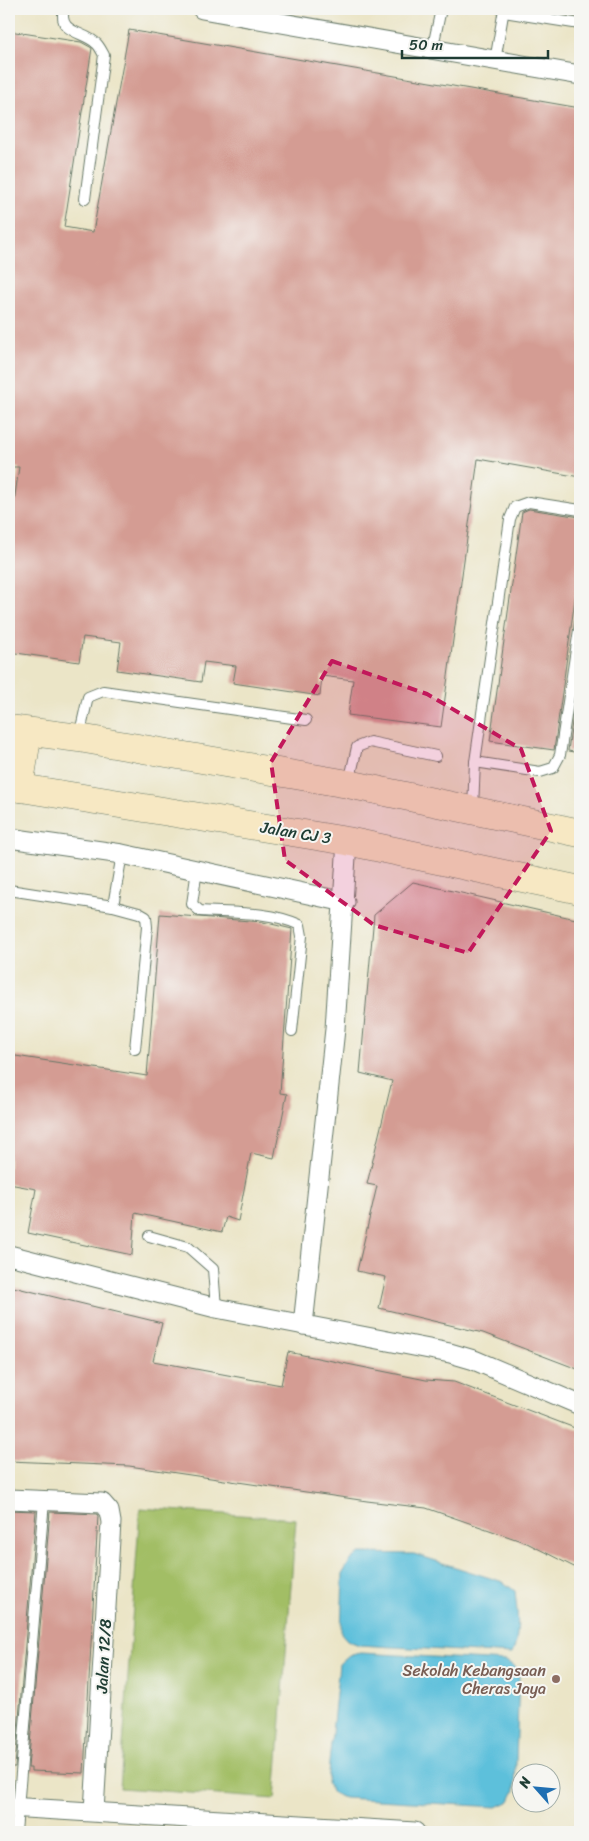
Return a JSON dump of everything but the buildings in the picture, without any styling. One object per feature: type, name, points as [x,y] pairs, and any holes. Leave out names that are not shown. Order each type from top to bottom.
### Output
[{"type":"street","points":[[202,9],[432,51],[580,75]]},
{"type":"street","points":[[14,787],[18,730],[79,738],[348,784],[580,833]]},
{"type":"street","name":"Jalan CJ 3","points":[[14,787],[347,841],[580,890]]},
{"type":"street","points":[[9,838],[122,854],[345,902]]},
{"type":"street","points":[[303,1325],[335,1029],[345,902],[347,841]]},
{"type":"street","points":[[9,1255],[216,1308],[474,1360],[580,1405]]},
{"type":"street","points":[[9,1499],[44,1501]]},
{"type":"street","name":"Jalan 12/8","points":[[44,1501],[102,1503],[109,1512],[111,1522],[94,1811]]},
{"type":"street","points":[[13,1807],[94,1811],[249,1827],[415,1832]]},
{"type":"lane","points":[[64,9],[62,16],[67,28],[97,44],[104,55],[85,199]]},
{"type":"lane","points":[[432,51],[441,9]]},
{"type":"lane","points":[[495,61],[504,10],[580,24]]},
{"type":"lane","points":[[473,811],[475,762],[510,519],[514,507],[529,502],[580,510]]},
{"type":"lane","points":[[475,762],[540,772],[553,768],[560,755],[580,623]]},
{"type":"lane","points":[[79,738],[88,697],[103,691],[306,720]]},
{"type":"lane","points":[[348,784],[357,747],[363,744],[370,742],[436,756]]},
{"type":"lane","points":[[113,906],[122,854]]},
{"type":"lane","points":[[197,870],[192,904],[200,911],[271,916],[289,919],[300,924],[302,936],[292,1031]]},
{"type":"lane","points":[[9,890],[113,906],[139,913],[146,917],[147,927],[135,1049]]},
{"type":"lane","points":[[148,1236],[188,1247],[213,1269],[216,1308]]},
{"type":"lane","points":[[16,1832],[13,1807],[44,1501]]},
{"type":"highlighted area","points":[[332,661],[427,694],[521,749],[551,831],[468,953],[374,925],[285,860],[271,762]]},
{"type":"green space","points":[[140,1508],[296,1519],[275,1799],[120,1788]]},
{"type":"water","points":[[360,1553],[414,1554],[503,1582],[515,1591],[517,1638],[512,1654],[359,1645],[347,1640],[341,1633],[343,1573],[350,1561]]},
{"type":"water","points":[[361,1653],[506,1661],[515,1667],[519,1676],[516,1764],[512,1764],[512,1797],[510,1801],[497,1807],[344,1798],[333,1793],[327,1783],[339,1664],[349,1655]]},
{"type":"place","name":"Sekolah Kebangsaan Cheras Jaya","points":[[556,1679]]}]
